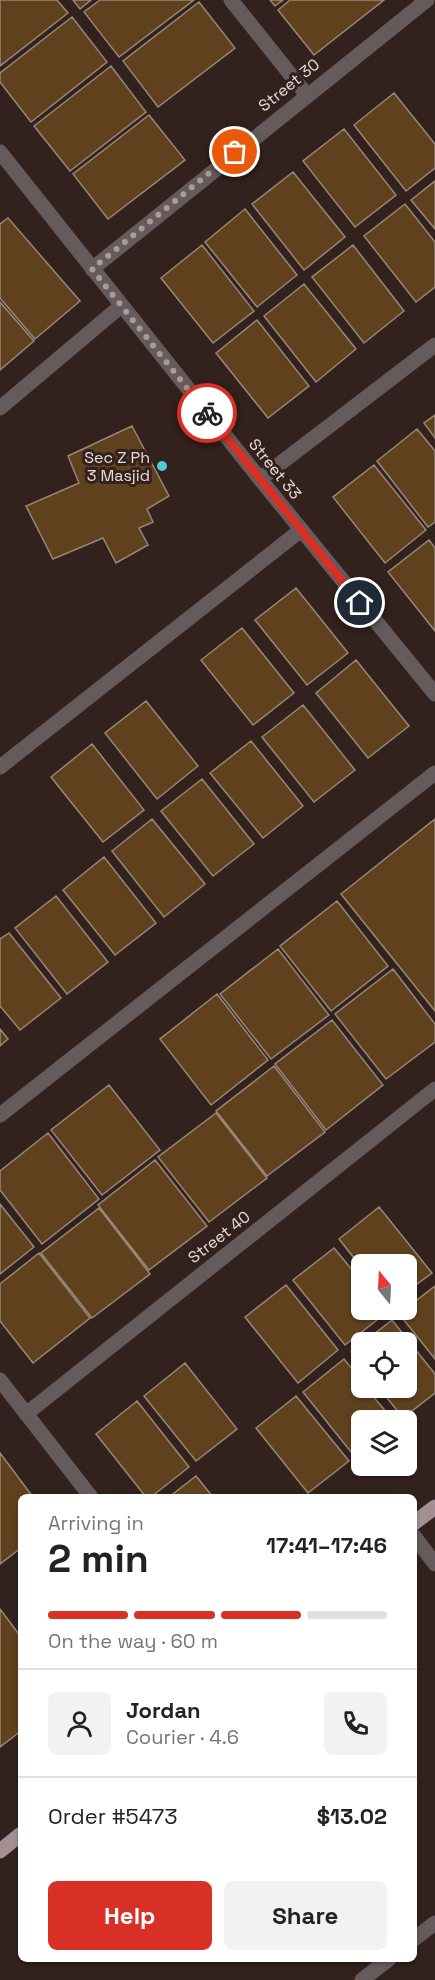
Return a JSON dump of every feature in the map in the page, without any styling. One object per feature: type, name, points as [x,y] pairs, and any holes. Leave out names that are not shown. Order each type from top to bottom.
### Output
[{"type":"main road","points":[[417,1521],[435,1507]]},
{"type":"main road","points":[[0,1851],[18,1836]]},
{"type":"street","points":[[231,0],[306,94]]},
{"type":"street","name":"Street 30","points":[[92,269],[306,94],[427,0]]},
{"type":"street","name":"Street 33","points":[[0,152],[121,306],[435,694]]},
{"type":"street","points":[[0,408],[121,306]]},
{"type":"street","points":[[260,479],[435,345]]},
{"type":"street","points":[[0,767],[301,530]]},
{"type":"street","points":[[0,1115],[435,772]]},
{"type":"street","name":"Street 40","points":[[26,1414],[435,1089]]},
{"type":"street","points":[[0,1380],[89,1494]]},
{"type":"street","points":[[417,1540],[435,1564]]},
{"type":"street","points":[[417,1937],[435,1923]]},
{"type":"street","points":[[362,1980],[385,1962]]},
{"type":"building","points":[[0,0],[57,0],[68,13],[0,66]]},
{"type":"building","points":[[73,0],[91,0],[80,9]]},
{"type":"building","points":[[100,0],[194,0],[119,57],[84,12]]},
{"type":"building","points":[[270,0],[283,0],[275,6]]},
{"type":"building","points":[[290,0],[384,0],[314,55],[278,10]]},
{"type":"building","points":[[199,2],[235,48],[158,107],[123,61]]},
{"type":"building","points":[[72,17],[107,62],[31,122],[0,82],[0,73]]},
{"type":"building","points":[[111,66],[146,112],[70,171],[34,126]]},
{"type":"building","points":[[394,93],[435,144],[435,168],[406,191],[354,125]]},
{"type":"building","points":[[149,115],[185,160],[108,219],[73,174]]},
{"type":"building","points":[[344,129],[396,195],[355,227],[303,161]]},
{"type":"building","points":[[293,172],[345,237],[304,270],[252,204]]},
{"type":"building","points":[[435,181],[435,229],[411,200]]},
{"type":"building","points":[[405,204],[435,242],[435,287],[416,302],[364,236]]},
{"type":"building","points":[[245,209],[297,275],[257,307],[205,242]]},
{"type":"building","points":[[8,218],[80,301],[35,339],[0,298],[0,224]]},
{"type":"building","points":[[202,245],[254,311],[213,343],[161,278]]},
{"type":"building","points":[[353,245],[404,311],[364,343],[312,277]]},
{"type":"building","points":[[304,284],[356,349],[316,382],[264,316]]},
{"type":"building","points":[[0,302],[34,341],[0,370]]},
{"type":"building","points":[[257,320],[309,386],[268,418],[216,353]]},
{"type":"building","points":[[435,415],[435,438],[424,423]]},
{"type":"building","points":[[132,426],[169,496],[147,509],[153,522],[139,528],[148,545],[116,563],[103,538],[53,559],[26,506],[79,483],[68,456]]},
{"type":"building","points":[[417,429],[435,451],[435,522],[428,527],[377,461]]},
{"type":"building","points":[[374,465],[426,530],[385,563],[333,497]]},
{"type":"building","points":[[429,540],[435,548],[435,631],[388,572]]},
{"type":"building","points":[[296,588],[348,653],[307,685],[255,620]]},
{"type":"building","points":[[242,628],[294,693],[253,725],[201,660]]},
{"type":"building","points":[[356,660],[409,726],[368,758],[316,693]]},
{"type":"building","points":[[146,701],[198,766],[157,799],[105,733]]},
{"type":"building","points":[[303,705],[355,770],[314,802],[262,737]]},
{"type":"building","points":[[251,741],[303,806],[263,838],[210,773]]},
{"type":"building","points":[[92,744],[144,810],[103,842],[51,777]]},
{"type":"building","points":[[202,779],[254,844],[213,876],[161,811]]},
{"type":"building","points":[[152,819],[205,884],[164,917],[112,851]]},
{"type":"building","points":[[435,819],[435,1011],[341,894]]},
{"type":"building","points":[[104,857],[156,923],[115,955],[63,890]]},
{"type":"building","points":[[56,896],[108,962],[67,994],[15,928]]},
{"type":"building","points":[[337,901],[388,966],[331,1011],[280,946]]},
{"type":"building","points":[[9,933],[61,998],[20,1030],[0,1006],[0,939]]},
{"type":"building","points":[[278,949],[329,1015],[271,1059],[220,994]]},
{"type":"building","points":[[393,969],[435,1024],[435,1042],[386,1079],[335,1014]]},
{"type":"building","points":[[217,994],[268,1060],[211,1105],[160,1039]]},
{"type":"building","points":[[332,1020],[383,1085],[326,1130],[275,1064]]},
{"type":"building","points":[[0,1029],[8,1039],[0,1046]]},
{"type":"building","points":[[274,1066],[325,1132],[267,1176],[216,1111]]},
{"type":"building","points":[[109,1085],[160,1150],[102,1195],[51,1130]]},
{"type":"building","points":[[216,1113],[267,1178],[209,1222],[158,1157]]},
{"type":"building","points":[[48,1133],[99,1199],[42,1244],[0,1190],[0,1171]]},
{"type":"building","points":[[155,1160],[207,1226],[149,1270],[98,1205]]},
{"type":"building","points":[[0,1204],[34,1247],[0,1274]]},
{"type":"building","points":[[379,1207],[417,1254],[351,1254],[339,1239]]},
{"type":"building","points":[[99,1208],[150,1274],[92,1318],[41,1253]]},
{"type":"building","points":[[334,1248],[351,1269],[351,1320],[377,1320],[362,1332],[351,1332],[351,1340],[345,1345],[293,1280]]},
{"type":"building","points":[[39,1253],[90,1318],[33,1363],[0,1321],[0,1284]]},
{"type":"building","points":[[417,1254],[432,1273],[417,1284]]},
{"type":"building","points":[[286,1285],[338,1350],[298,1383],[245,1317]]},
{"type":"building","points":[[435,1286],[435,1359],[417,1336],[417,1332],[413,1332],[404,1320],[417,1320],[417,1300]]},
{"type":"building","points":[[392,1320],[402,1332],[377,1332]]},
{"type":"building","points":[[417,1351],[435,1374],[435,1393],[413,1410],[397,1410],[387,1398],[417,1398]]},
{"type":"building","points":[[344,1359],[351,1368],[351,1398],[374,1398],[385,1410],[351,1410],[351,1452],[303,1392]]},
{"type":"building","points":[[185,1363],[237,1429],[196,1461],[144,1396]]},
{"type":"building","points":[[296,1396],[349,1461],[308,1493],[256,1428]]},
{"type":"building","points":[[137,1401],[189,1467],[155,1494],[144,1494],[96,1434]]},
{"type":"building","points":[[0,1453],[31,1494],[18,1494],[18,1550],[0,1564]]},
{"type":"building","points":[[196,1476],[211,1494],[173,1494]]},
{"type":"building","points":[[0,1609],[18,1633],[18,1733],[0,1747]]},
{"type":"way so far","points":[[207,413],[92,269],[235,152]]},
{"type":"place","name":"Sec Z Ph 3 Masjid","points":[[162,466]]},
{"type":"route","points":[[207,413],[360,603]]}]
